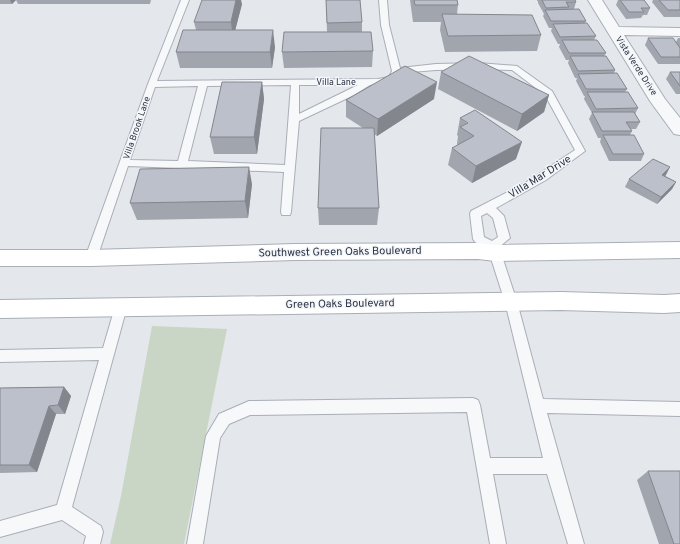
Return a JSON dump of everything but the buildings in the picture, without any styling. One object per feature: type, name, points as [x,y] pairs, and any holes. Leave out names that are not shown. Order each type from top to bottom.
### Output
[{"type":"main road","name":"Southwest Green Oaks Boulevard","points":[[0,258],[91,258],[295,252],[478,251],[494,249],[680,250]]},
{"type":"main road","name":"Green Oaks Boulevard","points":[[0,309],[561,301],[664,304],[680,303]]},
{"type":"street","name":"Vista Verde Drive","points":[[595,0],[658,101],[677,123]]},
{"type":"street","points":[[613,31],[680,32]]},
{"type":"lane","name":"Villa Brook Lane","points":[[91,258],[152,84],[185,0]]},
{"type":"lane","points":[[383,0],[385,25],[396,71]]},
{"type":"lane","name":"Villa Lane","points":[[152,84],[368,82],[392,79],[396,71],[436,67],[478,66],[514,68]]},
{"type":"lane","name":"Villa Mar Drive","points":[[494,249],[479,239],[474,214],[489,208],[563,165],[580,152],[549,93],[514,68]]},
{"type":"lane","points":[[286,212],[294,120],[295,82]]},
{"type":"lane","points":[[294,120],[351,93],[368,82]]},
{"type":"lane","points":[[182,164],[203,83]]},
{"type":"lane","points":[[125,164],[182,164],[290,169]]},
{"type":"lane","points":[[489,208],[498,216],[504,238],[494,249],[511,302],[553,466],[576,544]]},
{"type":"lane","points":[[63,511],[121,307]]},
{"type":"lane","points":[[0,356],[108,354]]},
{"type":"lane","points":[[195,544],[213,436],[224,419],[249,408],[473,405],[498,544]]},
{"type":"lane","points":[[538,406],[680,409]]},
{"type":"lane","points":[[484,466],[553,466]]},
{"type":"lane","points":[[0,529],[63,511],[95,532],[92,544]]},
{"type":"green space","points":[[152,326],[227,329],[184,544],[110,544],[121,496]]}]
